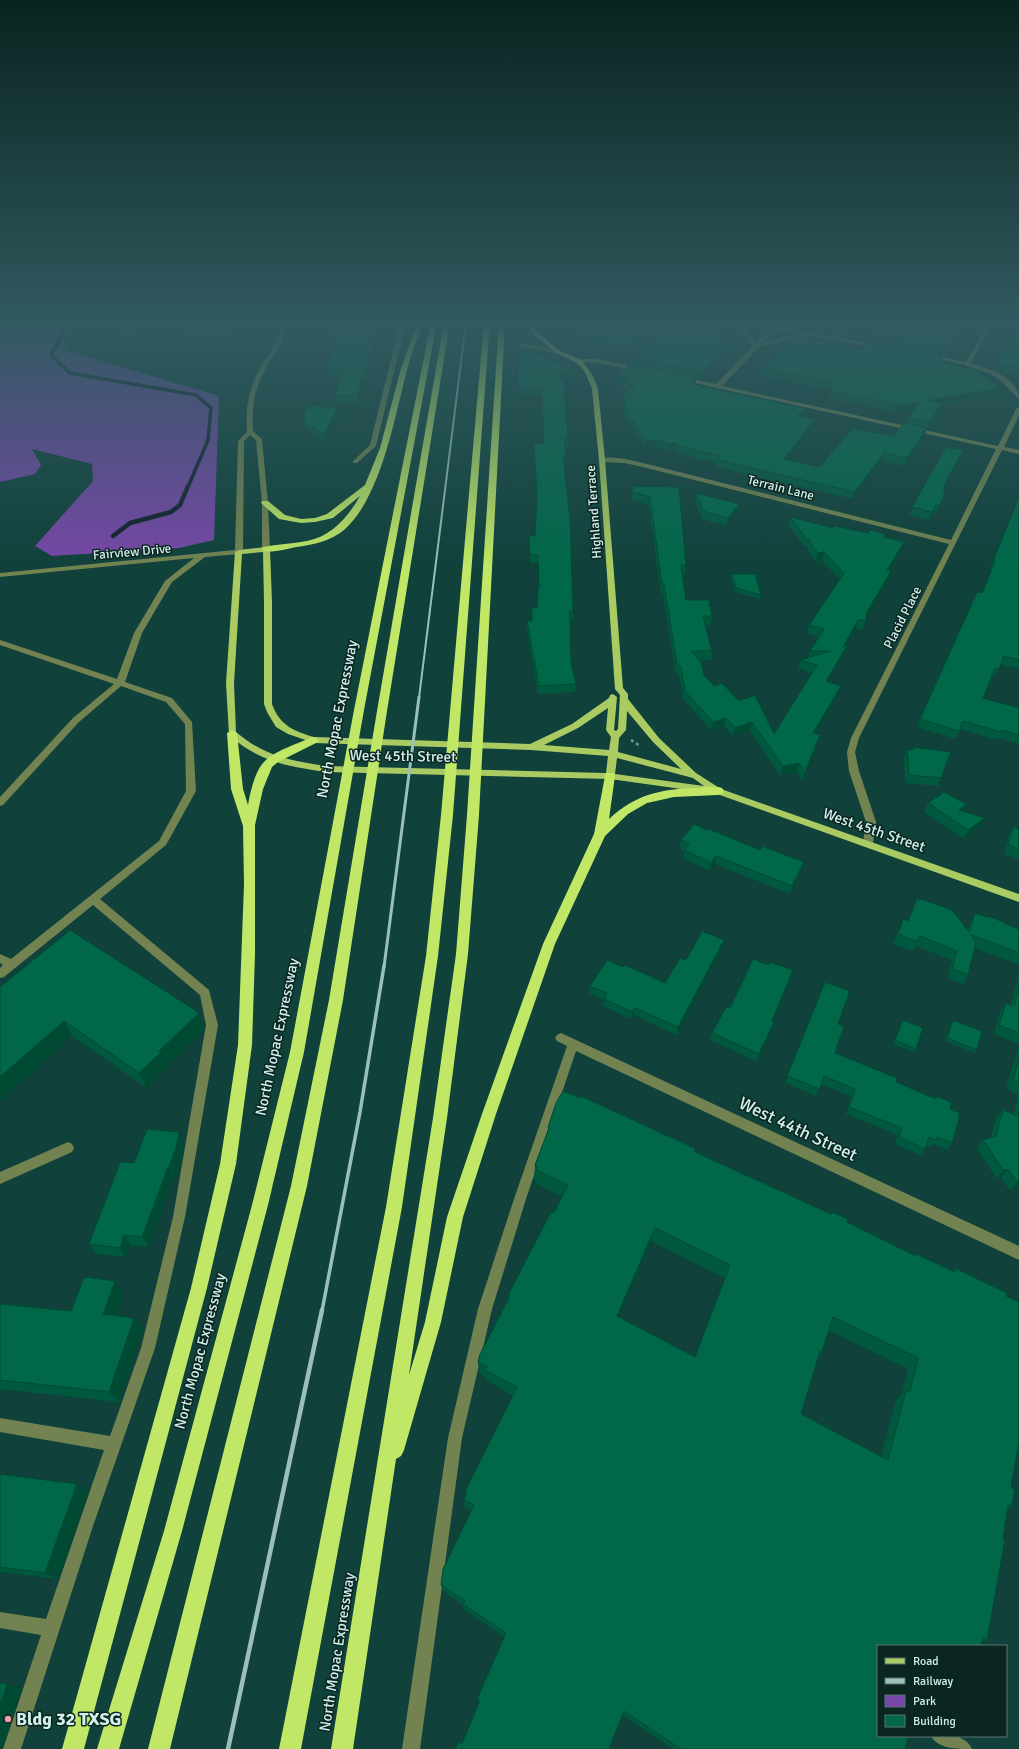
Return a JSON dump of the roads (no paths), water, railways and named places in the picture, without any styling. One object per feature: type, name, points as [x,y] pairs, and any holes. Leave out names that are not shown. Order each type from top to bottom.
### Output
[{"type":"highway","points":[[266,549],[309,543],[327,537],[341,528],[364,496],[384,448],[395,404]]},
{"type":"highway","name":"North Mopac Expressway","points":[[108,1749],[172,1531],[260,1206],[297,1052],[340,810],[418,404]]},
{"type":"highway","points":[[159,1749],[299,1186],[336,1000],[433,404]]},
{"type":"highway","points":[[290,1749],[394,1207],[432,956],[448,815],[480,404]]},
{"type":"highway","name":"North Mopac Expressway","points":[[342,1749],[440,1118],[462,954],[473,815],[497,404]]},
{"type":"highway","points":[[265,503],[282,517],[301,521],[315,520],[330,516],[368,485]]},
{"type":"highway","points":[[232,733],[237,789],[249,825]]},
{"type":"highway","points":[[73,1749],[199,1288],[228,1164],[245,1045],[250,915],[249,825],[262,775],[267,765],[274,759],[314,740]]},
{"type":"highway","points":[[382,1496],[433,1322],[455,1217],[549,944],[600,834],[610,776]]},
{"type":"highway","points":[[600,834],[632,806],[648,798],[664,794],[718,791]]},
{"type":"main road","name":"Highland Terrace","points":[[596,404],[619,688],[624,694],[622,730],[615,737]]},
{"type":"main road","name":"Fairview Drive","points":[[239,552],[266,549]]},
{"type":"main road","name":"West 45th Street","points":[[266,549],[268,602],[268,704],[270,714],[277,724],[288,731],[314,740],[531,747],[614,754],[696,776],[718,791]]},
{"type":"main road","points":[[232,733],[230,683],[239,552]]},
{"type":"main road","name":"Highland Terrace","points":[[610,776],[615,737],[610,730],[612,700],[613,694],[619,688]]},
{"type":"main road","points":[[531,747],[577,726],[594,715],[612,700]]},
{"type":"main road","points":[[624,700],[652,737],[696,776]]},
{"type":"main road","name":"West 45th Street","points":[[232,733],[247,746],[274,759],[298,765],[357,770],[610,776],[718,791],[868,843],[1019,898]]},
{"type":"street","name":"West 45th Street","points":[[250,404],[250,432],[259,439],[265,503],[266,549]]},
{"type":"street","points":[[355,462],[373,446],[383,404]]},
{"type":"street","points":[[798,404],[1019,452]]},
{"type":"street","name":"Placid Place","points":[[868,843],[871,822],[854,771],[851,752],[855,738],[954,543],[1019,409]]},
{"type":"street","points":[[239,552],[241,441],[250,432]]},
{"type":"street","name":"Terrain Lane","points":[[602,460],[624,461],[643,465],[954,543]]},
{"type":"street","name":"Fairview Drive","points":[[0,575],[239,552]]},
{"type":"street","points":[[0,803],[76,720],[120,682],[138,634],[168,581],[202,556]]},
{"type":"street","points":[[0,642],[169,700],[189,724],[191,791],[163,843],[0,974]]},
{"type":"street","points":[[12,1749],[51,1628],[148,1348],[179,1217],[212,1025],[205,993],[93,899]]},
{"type":"street","points":[[0,958],[11,965]]},
{"type":"street","name":"West 44th Street","points":[[411,1749],[455,1438],[485,1309],[520,1199],[567,1041],[1019,1253]]},
{"type":"street","points":[[0,1178],[68,1148]]},
{"type":"street","points":[[0,1425],[114,1444]]},
{"type":"street","points":[[0,1620],[51,1628]]},
{"type":"street","points":[[942,1737],[963,1749]]},
{"type":"waterway","points":[[188,487],[208,440],[211,408],[206,404]]},
{"type":"waterway","points":[[113,536],[130,523],[171,512],[180,505],[188,486]]},
{"type":"railway","points":[[419,698],[456,404]]},
{"type":"railway","points":[[384,967],[419,697]]},
{"type":"railway","points":[[322,1311],[360,1112],[384,966]]},
{"type":"railway","points":[[228,1749],[322,1310]]},
{"type":"place","name":"Bldg 32 TXSG","points":[[8,1719]]}]
